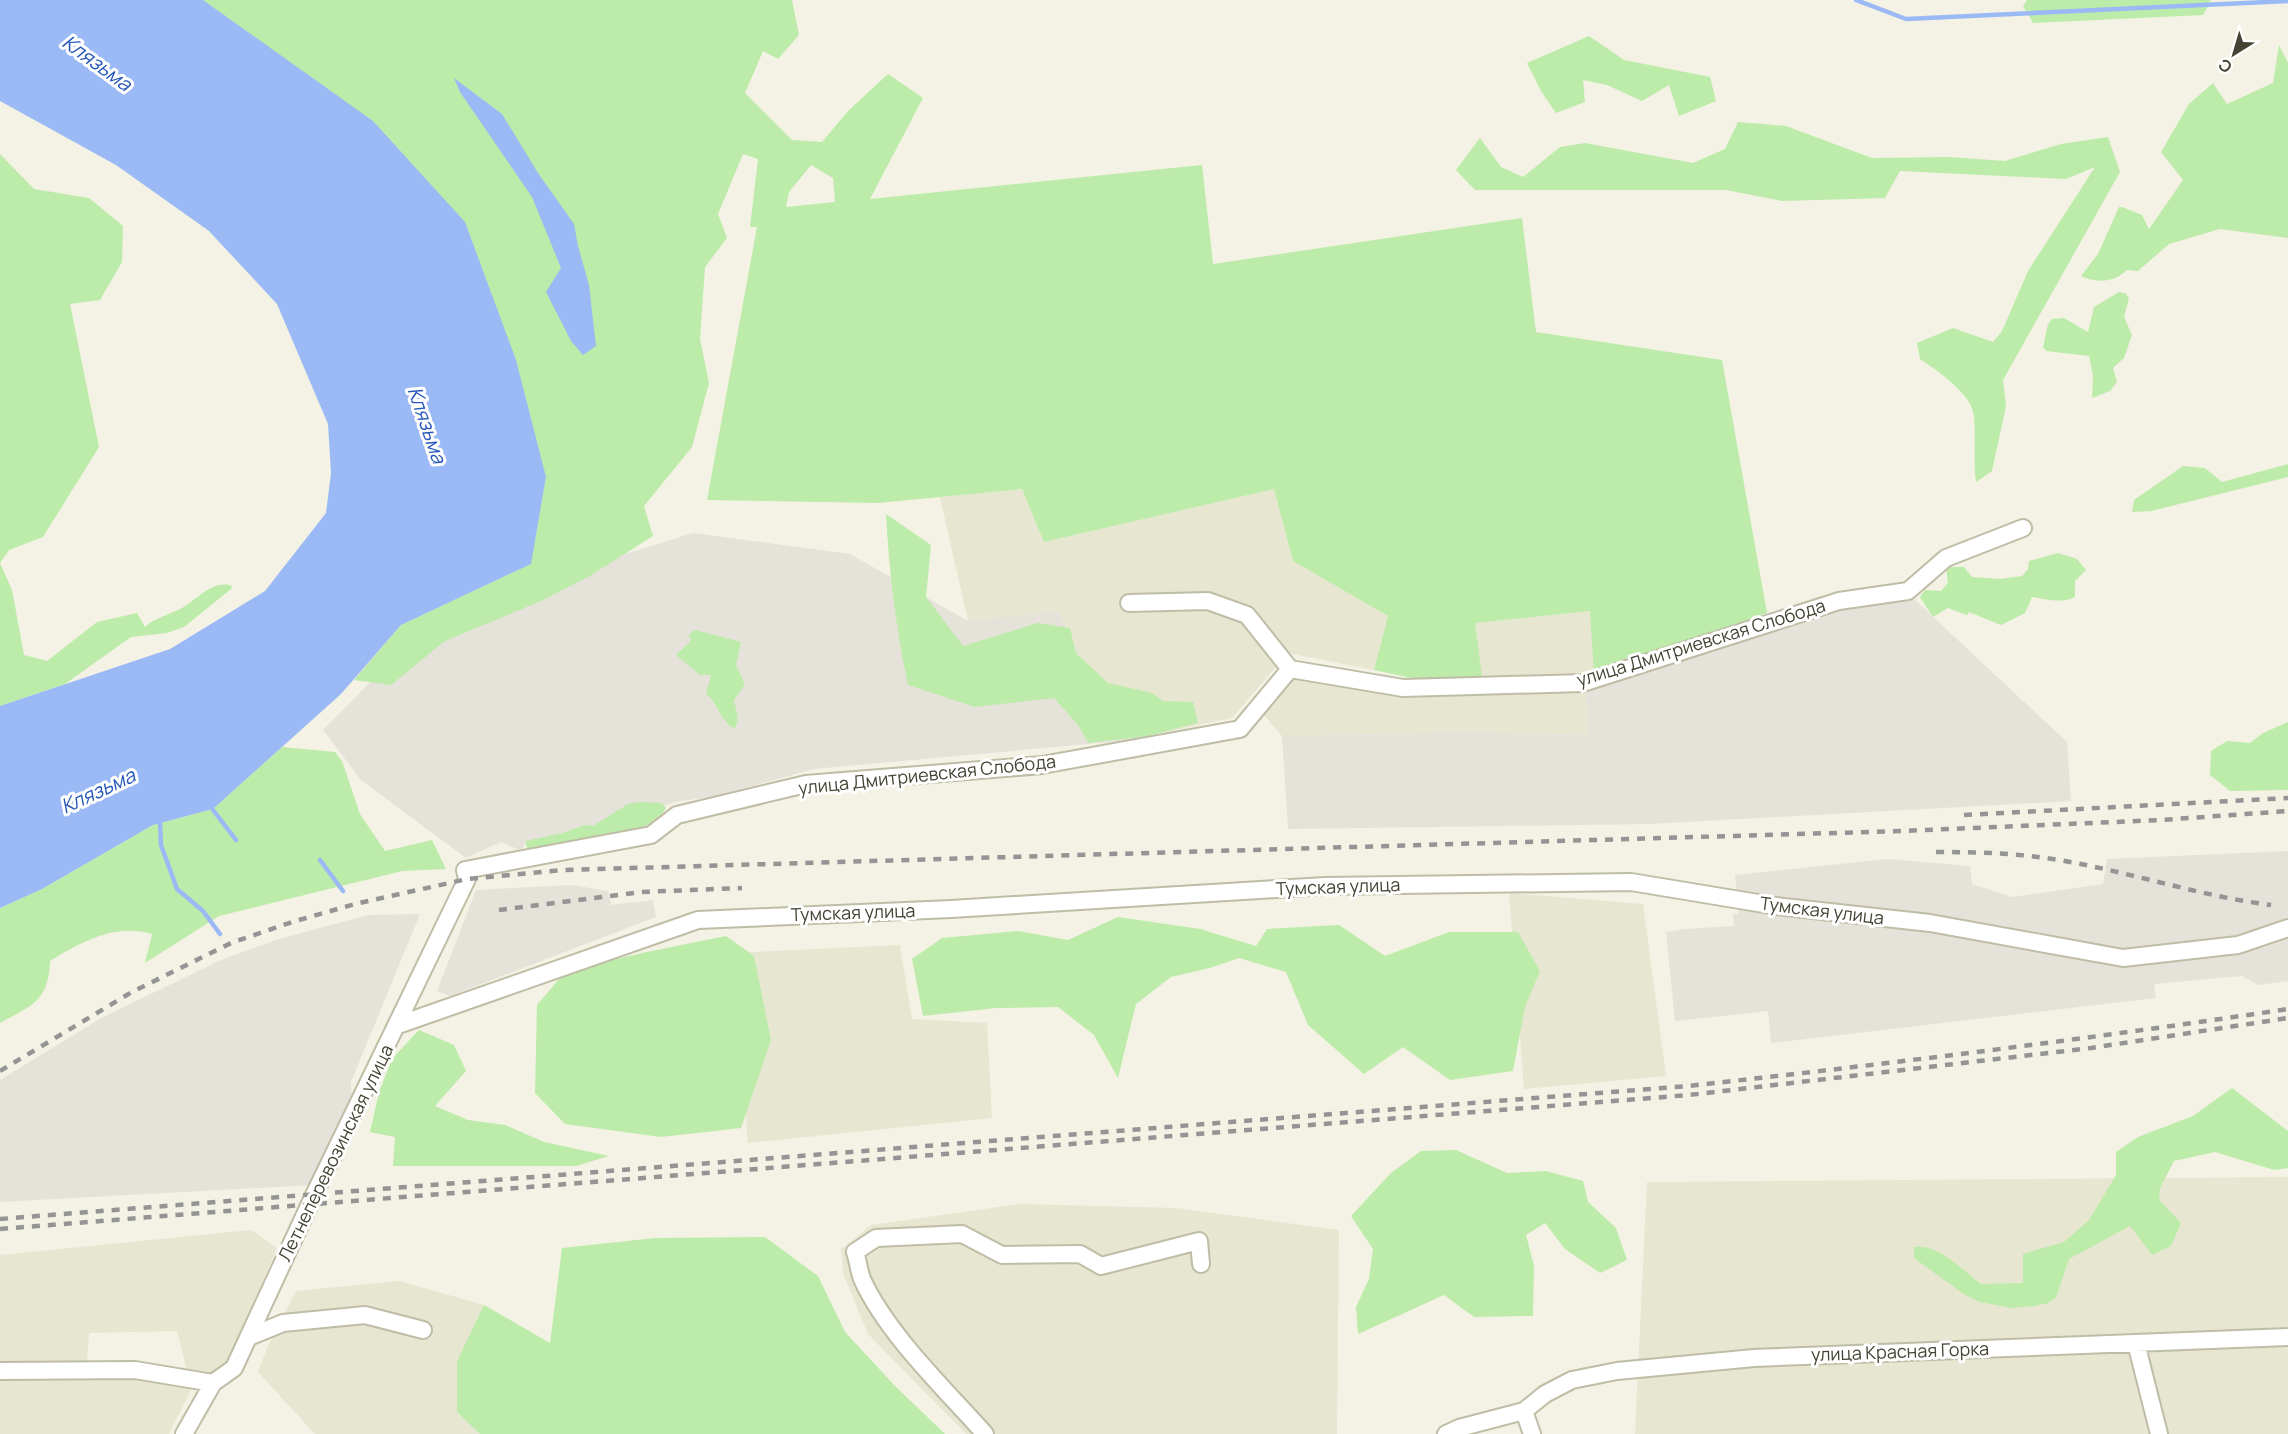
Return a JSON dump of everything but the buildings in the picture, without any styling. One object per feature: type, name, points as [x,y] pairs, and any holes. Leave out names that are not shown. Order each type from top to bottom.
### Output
[{"type":"street","name":"улица Дмитриевская Слобода","points":[[473,867],[651,835],[677,815],[806,784],[1042,765],[1240,729],[1290,669],[1403,688],[1583,683],[1839,601],[1908,591],[1946,558],[2023,528]]},
{"type":"street","points":[[1128,603],[1208,600],[1247,615],[1290,669]]},
{"type":"street","name":"Летнеперевозинская улица","points":[[184,1434],[213,1383],[234,1368],[317,1188],[467,879],[465,870],[473,867]]},
{"type":"street","name":"Тумская улица","points":[[398,1025],[698,920],[951,909],[1325,886],[1631,882],[1776,906],[1930,923],[2123,958],[2238,945],[2288,928]]},
{"type":"street","points":[[985,1434],[922,1364],[884,1316],[862,1278],[855,1252],[876,1238],[963,1234],[1002,1255],[1080,1254],[1101,1266],[1199,1241],[1201,1264]]},
{"type":"street","points":[[249,1336],[283,1323],[365,1315],[423,1330]]},
{"type":"street","name":"улица Красная Горка","points":[[1524,1411],[1545,1394],[1572,1380],[1617,1371],[1754,1358],[2288,1337]]},
{"type":"street","points":[[2136,1342],[2158,1434]]},
{"type":"street","points":[[0,1371],[135,1370],[213,1383]]},
{"type":"street","points":[[1446,1434],[1459,1428],[1524,1411],[1533,1434]]},
{"type":"shaded area","points":[[1022,489],[1044,542],[1274,489],[1293,561],[1388,616],[1374,670],[1288,653],[1232,718],[1121,741],[1058,611],[968,621],[940,497]]},
{"type":"shaded area","points":[[693,533],[850,554],[968,621],[1058,611],[1121,741],[814,769],[715,796],[675,802],[545,843],[526,841],[522,851],[501,842],[466,858],[361,780],[323,730],[411,641],[545,579]]},
{"type":"shaded area","points":[[1912,597],[2067,742],[2071,801],[1649,824],[1288,829],[1282,736],[1470,732],[1589,735],[1585,688],[1862,601]]},
{"type":"shaded area","points":[[1591,611],[1594,674],[1482,677],[1474,623]]},
{"type":"shaded area","points":[[1291,673],[1389,694],[1585,688],[1589,735],[1470,732],[1282,736],[1262,713]]},
{"type":"shaded area","points":[[2288,851],[2288,981],[2258,985],[2242,976],[2154,984],[2156,998],[1771,1043],[1768,1011],[1675,1021],[1666,932],[1734,926],[1733,914],[1739,914],[1735,875],[1887,859],[1970,866],[1972,884],[2012,897],[2103,884],[2107,859]]},
{"type":"shaded area","points":[[571,885],[608,891],[611,905],[653,900],[656,917],[450,996],[437,991],[476,890]]},
{"type":"shaded area","points":[[1509,893],[1643,904],[1666,1076],[1524,1089]]},
{"type":"shaded area","points":[[420,914],[351,1082],[352,1102],[312,1185],[0,1202],[0,1080],[103,1017],[223,959],[282,938],[369,915]]},
{"type":"shaded area","points":[[900,945],[912,1019],[987,1023],[992,1118],[748,1143],[732,953]]},
{"type":"shaded area","points":[[2288,1177],[2288,1434],[1635,1434],[1647,1182]]},
{"type":"shaded area","points":[[1019,1204],[1176,1208],[1339,1230],[1337,1434],[966,1434],[868,1334],[843,1273],[841,1249],[871,1225]]},
{"type":"shaded area","points":[[251,1230],[277,1248],[226,1366],[212,1374],[187,1371],[177,1331],[89,1333],[87,1361],[0,1362],[0,1255]]},
{"type":"shaded area","points":[[399,1281],[484,1305],[457,1361],[457,1412],[480,1434],[315,1434],[258,1372],[268,1346],[296,1291]]},
{"type":"shaded area","points":[[155,1376],[192,1388],[169,1434],[0,1434],[0,1377]]},
{"type":"green space","points":[[203,0],[792,0],[799,35],[778,59],[763,51],[745,93],[792,140],[822,142],[848,111],[888,74],[923,98],[870,199],[1202,165],[1213,264],[1522,218],[1536,332],[1722,360],[1767,613],[1594,674],[1590,611],[1475,623],[1482,677],[1416,679],[1374,670],[1388,616],[1293,561],[1274,489],[1044,542],[1022,489],[878,503],[707,500],[757,227],[750,227],[758,159],[743,154],[718,214],[727,238],[705,267],[700,339],[709,383],[692,447],[644,506],[653,536],[588,577],[541,601],[445,641],[391,685],[354,680],[401,625],[530,564],[546,477]],"holes":[[[811,165],[833,178],[835,202],[786,207],[789,192]]]},
{"type":"green space","points":[[2027,0],[2211,0],[2203,15],[2033,23],[2023,6]]},
{"type":"green space","points":[[1589,36],[1624,60],[1710,77],[1716,101],[1679,116],[1669,85],[1642,101],[1607,85],[1583,80],[1585,102],[1556,113],[1541,91],[1527,63]]},
{"type":"green space","points":[[2279,45],[2288,63],[2288,238],[2220,229],[2169,244],[2138,271],[2127,270],[2116,277],[2105,280],[2093,280],[2081,276],[2098,254],[2119,207],[2142,215],[2149,229],[2183,180],[2161,152],[2189,104],[2213,83],[2227,104],[2273,83]]},
{"type":"green space","points":[[1738,122],[1786,126],[1872,158],[1949,157],[2005,161],[2061,144],[2108,137],[2120,172],[2003,380],[2006,406],[1992,471],[1976,482],[1975,424],[1972,408],[1953,383],[1920,359],[1917,343],[1953,328],[1993,342],[2002,331],[2028,271],[2095,167],[2066,179],[1900,171],[1885,198],[1782,201],[1726,190],[1475,190],[1456,170],[1480,138],[1501,167],[1523,177],[1560,147],[1585,143],[1693,163],[1725,149]]},
{"type":"green space","points":[[0,154],[34,189],[89,198],[123,226],[122,262],[100,300],[70,304],[99,447],[43,537],[9,550],[0,563]]},
{"type":"green space","points":[[2119,292],[2125,293],[2129,298],[2124,317],[2132,335],[2124,358],[2113,368],[2117,382],[2110,391],[2092,398],[2093,376],[2089,356],[2046,351],[2043,347],[2048,324],[2052,319],[2064,318],[2088,332],[2094,307]]},
{"type":"green space","points":[[2288,464],[2288,477],[2151,511],[2132,512],[2134,500],[2183,466],[2205,468],[2222,482]]},
{"type":"green space","points":[[886,514],[931,545],[926,597],[963,646],[1038,623],[1070,628],[1076,653],[1108,683],[1152,693],[1163,701],[1193,702],[1198,723],[1148,736],[1088,743],[1078,725],[1054,698],[975,707],[908,685],[894,600]]},
{"type":"green space","points":[[2058,553],[2077,559],[2086,570],[2075,581],[2075,597],[2059,601],[2032,597],[2025,613],[2001,625],[1969,612],[1967,615],[1948,608],[1933,617],[1920,597],[1925,590],[1941,591],[1948,583],[1946,567],[1964,567],[1972,577],[2000,579],[2022,576],[2028,569],[2029,561]]},
{"type":"green space","points":[[0,563],[12,590],[24,655],[47,661],[97,622],[137,613],[145,627],[158,618],[182,608],[218,585],[232,586],[184,627],[167,633],[131,637],[65,684],[0,706]]},
{"type":"green space","points":[[695,630],[741,642],[736,665],[745,684],[734,700],[738,718],[735,729],[725,721],[706,694],[711,675],[700,675],[676,655],[691,641],[689,635]]},
{"type":"green space","points":[[2288,722],[2288,790],[2230,791],[2210,775],[2211,751],[2227,741],[2250,743],[2263,733]]},
{"type":"green space","points":[[282,747],[335,752],[342,761],[360,814],[385,851],[432,840],[446,869],[402,871],[219,916],[145,963],[152,934],[125,931],[99,936],[50,961],[49,974],[42,994],[21,1012],[0,1023],[0,908],[42,889],[153,825],[213,809]]},
{"type":"green space","points":[[662,803],[666,808],[651,823],[622,833],[590,837],[583,842],[532,854],[526,846],[526,841],[585,825],[593,826],[628,804]]},
{"type":"green space","points":[[1118,917],[1200,929],[1256,946],[1267,929],[1339,925],[1385,956],[1449,932],[1518,932],[1540,971],[1525,1007],[1513,1071],[1450,1080],[1403,1047],[1364,1074],[1308,1025],[1286,972],[1239,958],[1210,968],[1171,977],[1136,1004],[1118,1078],[1094,1035],[1058,1007],[996,1008],[923,1016],[912,959],[942,938],[1018,931],[1068,940]]},
{"type":"green space","points":[[726,936],[754,956],[771,1040],[741,1128],[661,1137],[565,1124],[535,1093],[537,1005],[566,971]]},
{"type":"green space","points":[[419,1030],[454,1045],[466,1071],[435,1106],[468,1120],[505,1125],[544,1142],[609,1156],[576,1166],[393,1166],[395,1137],[370,1132],[379,1092],[392,1059]]},
{"type":"green space","points":[[2232,1088],[2288,1131],[2288,1168],[2274,1170],[2215,1152],[2174,1161],[2160,1188],[2159,1200],[2181,1223],[2171,1246],[2152,1255],[2130,1226],[2069,1259],[2056,1298],[2048,1303],[2035,1306],[2011,1308],[1980,1302],[1965,1295],[1914,1258],[1914,1247],[1924,1247],[1950,1259],[1981,1284],[2023,1283],[2023,1254],[2064,1242],[2089,1220],[2116,1175],[2116,1152],[2138,1137],[2193,1116]]},
{"type":"green space","points":[[1456,1150],[1507,1173],[1546,1171],[1583,1181],[1588,1202],[1616,1228],[1627,1260],[1600,1273],[1565,1249],[1545,1223],[1526,1235],[1534,1266],[1533,1316],[1474,1317],[1444,1295],[1358,1334],[1356,1307],[1369,1279],[1373,1249],[1351,1216],[1391,1173],[1421,1151]]},
{"type":"green space","points":[[765,1237],[818,1276],[845,1332],[895,1386],[945,1434],[480,1434],[457,1412],[457,1361],[484,1305],[550,1343],[562,1248],[655,1238]]},
{"type":"water","name":"Клязьма","points":[[0,0],[203,0],[373,121],[465,222],[516,360],[546,477],[531,564],[401,625],[341,694],[213,809],[153,825],[42,889],[0,908],[0,706],[170,649],[265,591],[326,513],[331,473],[328,424],[277,304],[209,231],[116,165],[0,101]]},
{"type":"water","points":[[454,78],[502,114],[538,173],[574,224],[589,285],[596,346],[583,355],[571,341],[546,292],[561,268],[532,197],[460,92]]},
{"type":"waterway","points":[[1856,0],[1906,19],[2288,1]]},
{"type":"waterway","points":[[210,806],[236,840]]},
{"type":"waterway","points":[[157,821],[160,823],[161,845],[177,889],[203,911],[220,934]]},
{"type":"waterway","points":[[320,860],[343,891]]},
{"type":"railway","points":[[1964,815],[2288,798]]},
{"type":"railway","points":[[0,1071],[132,992],[231,943],[355,904],[467,879],[564,870],[1902,831],[2161,820],[2288,811]]},
{"type":"railway","points":[[1936,852],[1998,853],[2059,860],[2218,896],[2271,905]]},
{"type":"railway","points":[[499,910],[641,892],[742,888]]},
{"type":"railway","points":[[0,1219],[1688,1086],[2138,1031],[2288,1009]]},
{"type":"railway","points":[[0,1229],[1689,1095],[2091,1048],[2288,1018]]}]
